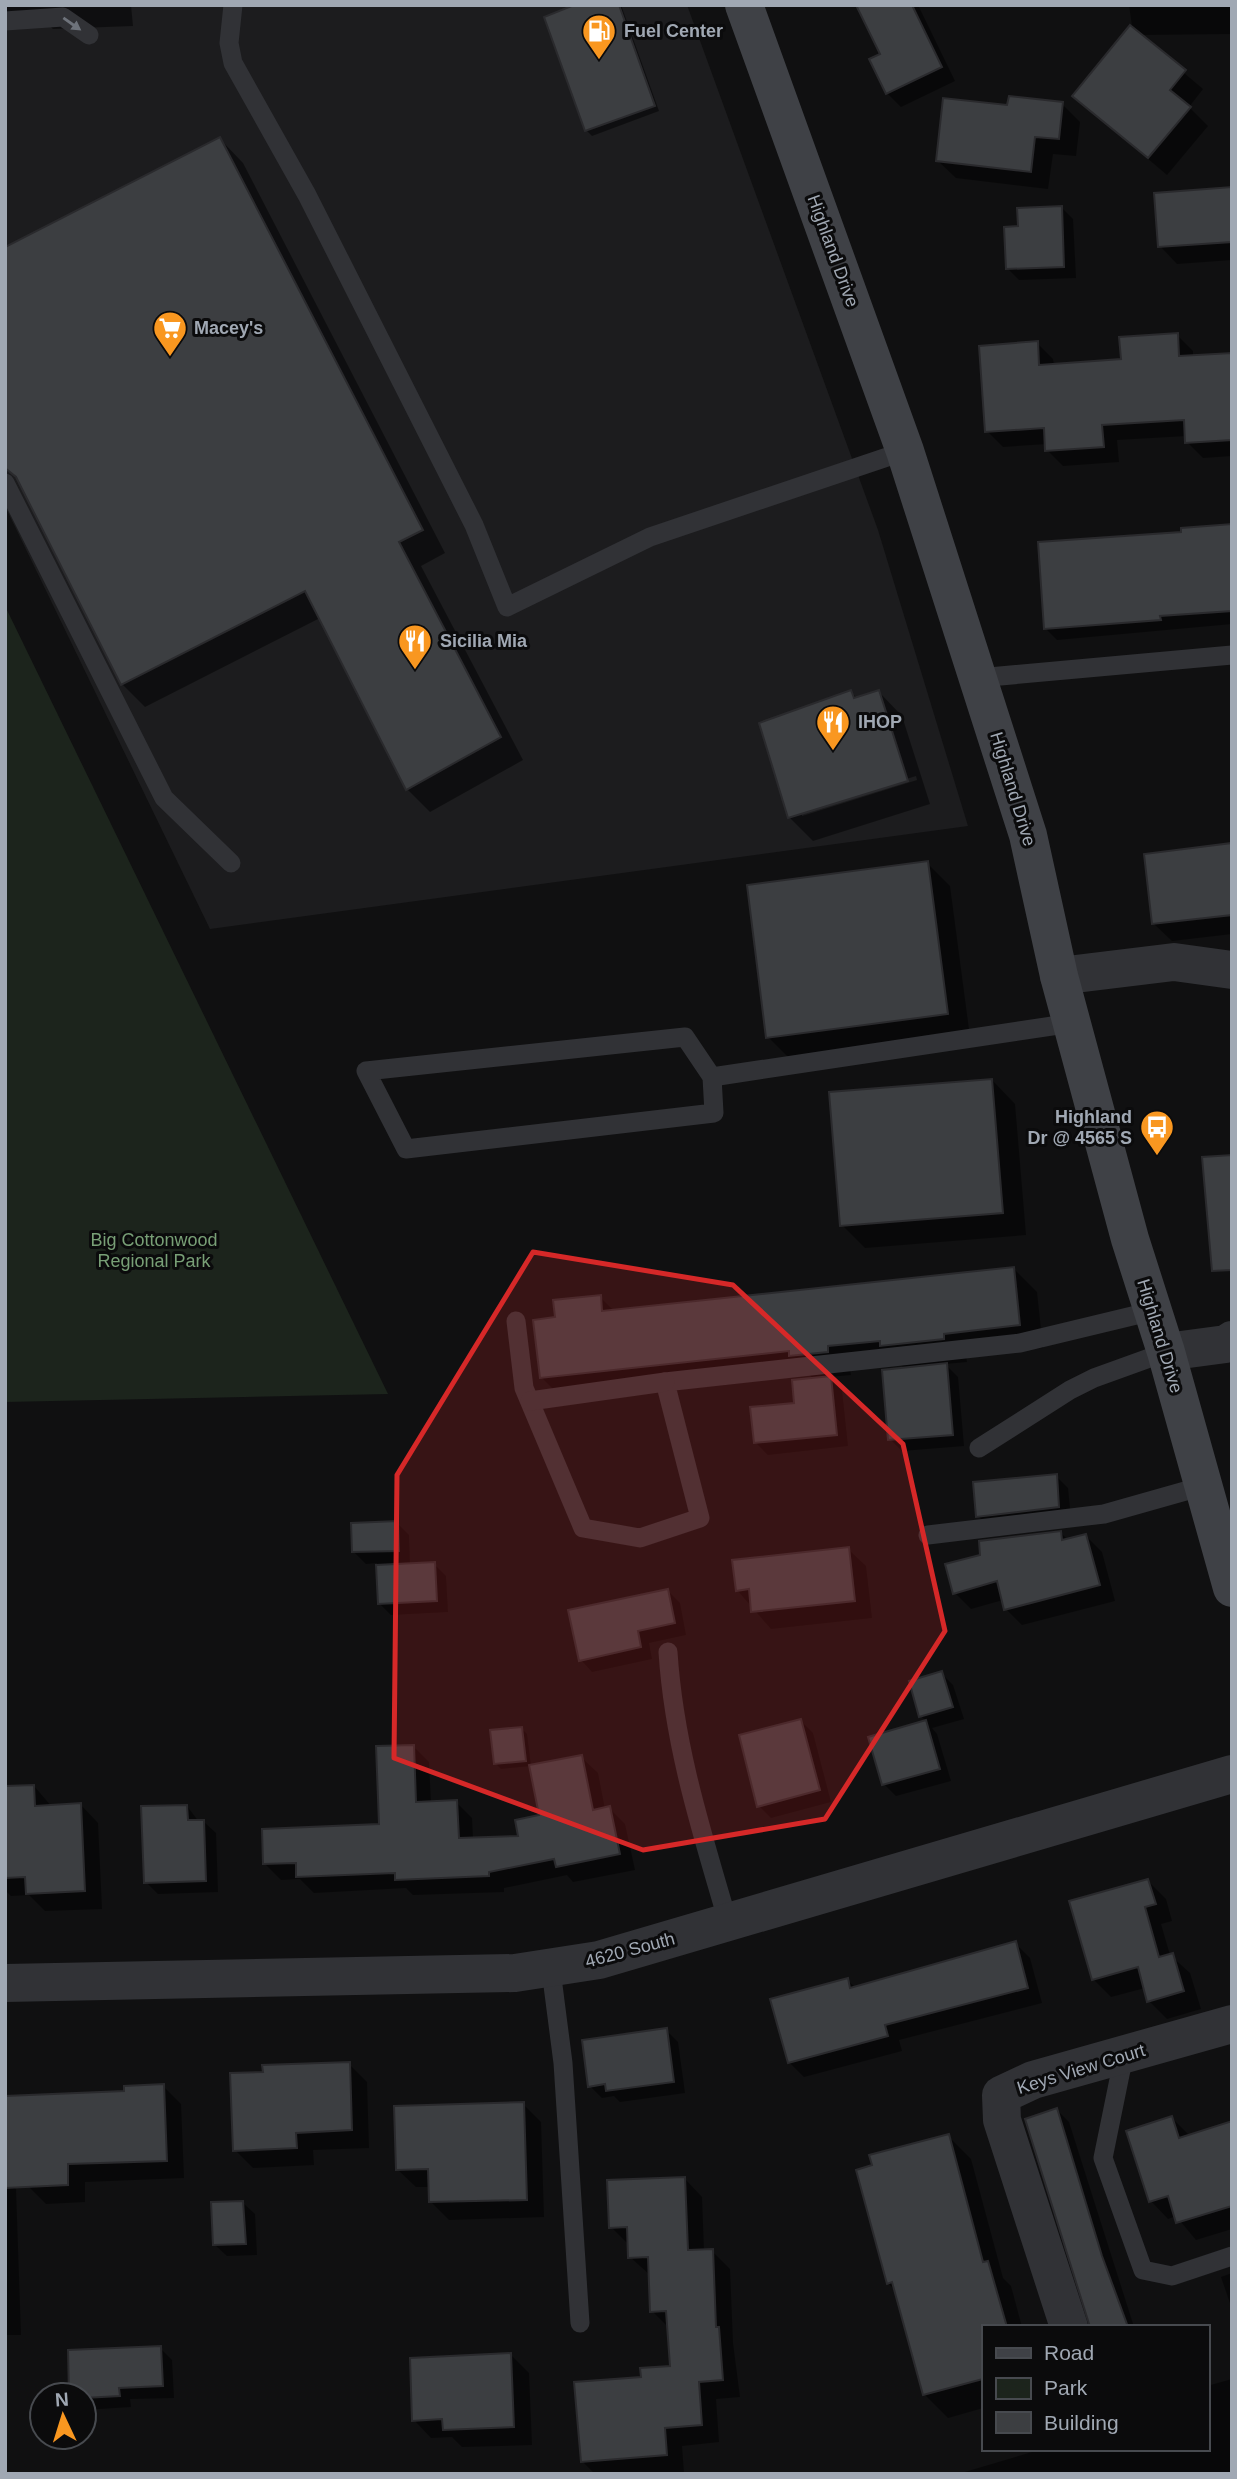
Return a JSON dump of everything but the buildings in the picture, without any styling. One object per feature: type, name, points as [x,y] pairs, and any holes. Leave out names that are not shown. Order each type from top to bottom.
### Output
[{"type":"main road","name":"Highland Drive","points":[[744,5],[905,451],[1028,835],[1072,1023],[1232,1588]]},
{"type":"street","points":[[1059,975],[1174,962],[1232,970]]},
{"type":"street","points":[[1166,1352],[1226,1344],[1232,1340]]},
{"type":"street","name":"4620 South","points":[[5,1983],[501,1974],[551,1970],[598,1960],[1232,1774]]},
{"type":"street","name":"Keys View Court","points":[[1068,2325],[1002,2120],[1001,2095],[1033,2080],[1232,2024]]},
{"type":"lane","points":[[233,5],[229,43],[233,63],[307,194],[474,525],[507,607],[650,537],[905,451]]},
{"type":"lane","points":[[5,21],[63,17],[89,35]]},
{"type":"lane","points":[[5,483],[164,798],[230,863]]},
{"type":"lane","points":[[978,678],[1232,655]]},
{"type":"lane","points":[[712,1077],[1072,1023]]},
{"type":"lane","points":[[685,1037],[712,1077],[714,1113],[406,1149],[366,1071],[685,1037]]},
{"type":"lane","points":[[530,1401],[665,1382],[1020,1343],[1153,1311]]},
{"type":"lane","points":[[516,1321],[524,1388],[583,1528],[640,1538],[700,1518],[665,1382]]},
{"type":"lane","points":[[979,1448],[1082,1384],[1166,1352]]},
{"type":"lane","points":[[928,1535],[1104,1514],[1203,1486]]},
{"type":"lane","points":[[668,1652],[671,1701],[687,1780],[728,1922]]},
{"type":"lane","points":[[551,1970],[563,2063],[580,2323]]},
{"type":"lane","points":[[1124,2055],[1103,2158],[1143,2270],[1172,2276],[1232,2256]]},
{"type":"highlighted area","points":[[533,1252],[733,1285],[903,1444],[945,1631],[825,1819],[643,1850],[394,1758],[397,1475]]},
{"type":"shaded area","points":[[5,5],[687,5],[878,530],[968,826],[210,929],[5,506]]},
{"type":"green space","name":"Big Cottonwood Regional Park","points":[[5,606],[388,1394],[5,1402]]},
{"type":"place","name":"Fuel Center","points":[[599,61]]},
{"type":"place","name":"Macey's","points":[[170,358]]},
{"type":"place","name":"Sicilia Mia","points":[[415,671]]},
{"type":"place","name":"IHOP","points":[[833,752]]},
{"type":"place","name":"Highland Dr @ 4565 S","points":[[1157,1157]]}]
